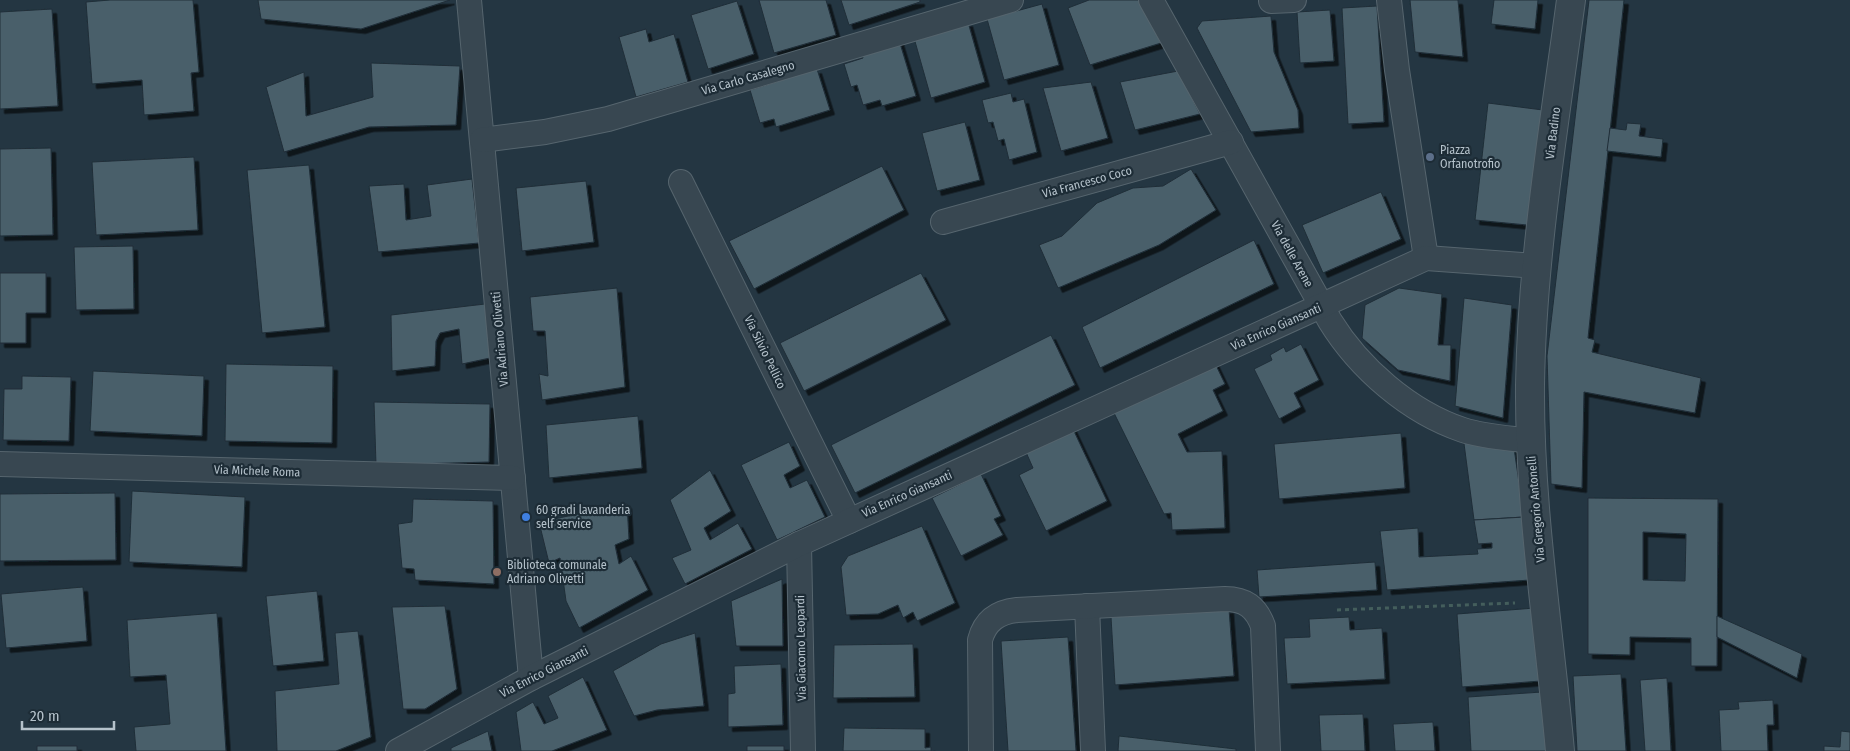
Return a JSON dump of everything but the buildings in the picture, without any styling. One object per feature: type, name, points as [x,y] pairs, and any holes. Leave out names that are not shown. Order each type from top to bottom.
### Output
[{"type":"street","name":"Via Adriano Olivetti","points":[[469,0],[532,678]]},
{"type":"street","name":"Via Carlo Casalegno","points":[[482,140],[545,132],[608,119],[1011,0]]},
{"type":"street","name":"Via delle Arene","points":[[1151,0],[1321,306],[1337,333],[1360,361],[1383,382],[1414,405],[1462,429],[1485,436],[1531,441]]},
{"type":"street","points":[[1271,1],[1294,0]]},
{"type":"street","points":[[1389,0],[1400,93],[1426,258],[1538,266]]},
{"type":"street","name":"Via Badino","points":[[1538,266],[1570,0]]},
{"type":"street","name":"Via Francesco Coco","points":[[942,222],[1231,142]]},
{"type":"street","name":"Via Silvio Pellico","points":[[681,182],[848,521]]},
{"type":"street","name":"Via Enrico Giansanti","points":[[398,751],[532,678],[799,544],[1426,258]]},
{"type":"street","name":"Via Gregorio Antonelli","points":[[1538,266],[1531,352],[1531,441],[1537,527],[1560,751]]},
{"type":"street","name":"Via Michele Roma","points":[[0,464],[513,478]]},
{"type":"street","name":"Via Giacomo Leopardi","points":[[799,544],[803,751]]},
{"type":"street","points":[[981,751],[980,646],[985,626],[996,616],[1009,611],[1225,598],[1243,601],[1259,615],[1264,634],[1268,751]]},
{"type":"street","points":[[1086,606],[1093,751]]},
{"type":"path","points":[[1337,610],[1545,602]]},
{"type":"place","name":"Piazza Orfanotrofio","points":[[1430,157]]},
{"type":"place","name":"60 gradi lavanderia self service","points":[[526,517]]},
{"type":"place","name":"Biblioteca comunale Adriano Olivetti","points":[[497,572]]}]
